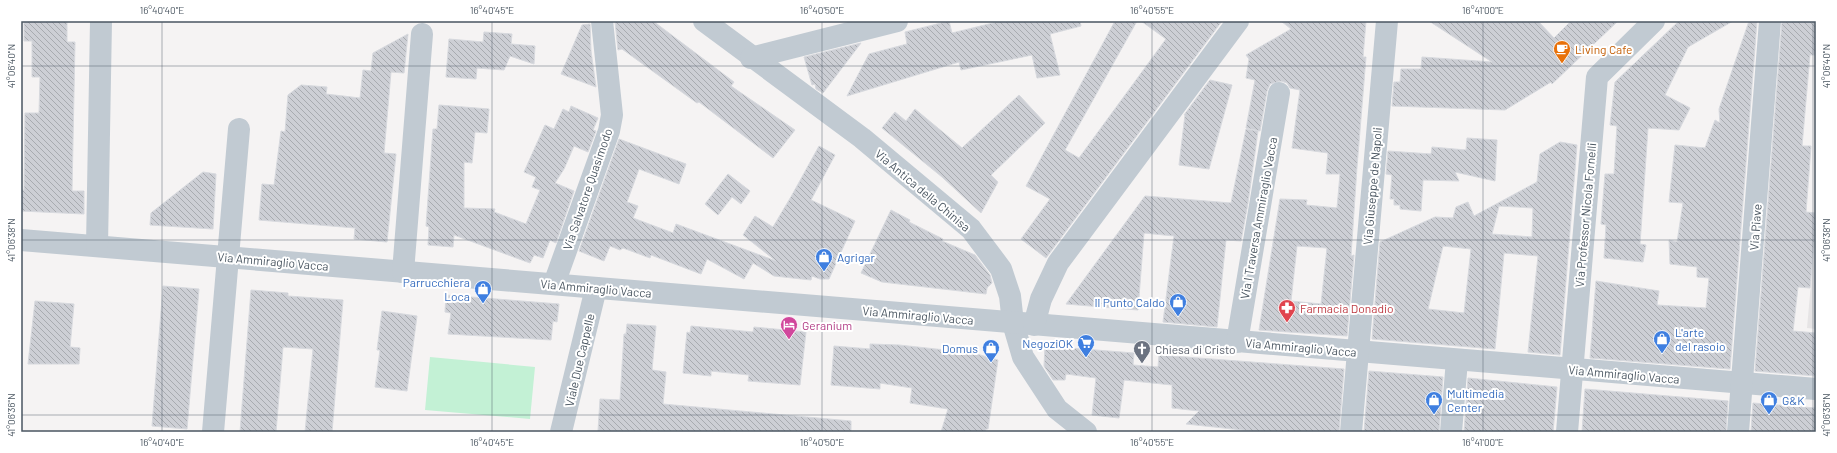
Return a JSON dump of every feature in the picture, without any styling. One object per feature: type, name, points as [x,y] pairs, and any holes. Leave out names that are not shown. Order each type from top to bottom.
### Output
[{"type":"street","points":[[97,246],[101,21]]},
{"type":"street","name":"Via Salvatore Quasimodo","points":[[554,284],[609,131],[612,115],[602,21]]},
{"type":"street","name":"Via Antica della Chinisa","points":[[704,21],[751,58],[862,138],[971,229],[1001,269],[1010,296],[1024,324],[1023,357],[1057,409],[1086,432]]},
{"type":"street","points":[[751,58],[897,21]]},
{"type":"street","points":[[1024,324],[1042,299],[1058,263],[1238,21]]},
{"type":"street","name":"Via Giuseppe de Napoli","points":[[1350,432],[1387,21]]},
{"type":"street","name":"Via Professor Nicola Fornelli","points":[[1568,432],[1597,77],[1654,21]]},
{"type":"street","name":"Via Piave","points":[[1738,432],[1770,21]]},
{"type":"street","points":[[403,272],[422,34]]},
{"type":"street","name":"Via I Traversa Ammiraglio Vacca","points":[[1237,342],[1280,93]]},
{"type":"street","points":[[213,432],[240,129]]},
{"type":"street","name":"Via Ammiraglio Vacca","points":[[21,240],[1572,370],[1816,389]]},
{"type":"street","name":"Viale Due Cappelle","points":[[562,432],[596,288]]},
{"type":"street","points":[[1451,432],[1457,360]]},
{"type":"shaded area","points":[[1816,227],[1816,329],[1807,328]]},
{"type":"green space","points":[[430,357],[535,367],[530,419],[425,410]]},
{"type":"building","points":[[24,21],[67,21],[67,42],[75,42],[72,191],[84,191],[84,214],[21,211],[21,190],[24,190],[25,113],[39,113],[40,77],[32,77],[32,41],[24,41]]},
{"type":"building","points":[[615,21],[653,21],[734,82],[731,86],[795,130],[773,158],[699,102],[697,103],[622,49],[618,50]]},
{"type":"building","points":[[949,21],[952,33],[1001,21],[1080,21],[1081,26],[1050,34],[1060,75],[1037,78],[1032,55],[961,70],[959,62],[847,96],[869,54],[907,44],[905,32]]},
{"type":"building","points":[[1115,21],[1137,21],[1065,150],[1079,158],[1166,39],[1141,21],[1222,21],[1046,258],[1021,239],[1050,199],[1026,186]]},
{"type":"building","points":[[1281,21],[1366,21],[1363,57],[1366,57],[1357,167],[1351,256],[1354,255],[1347,336],[1259,330],[1280,199],[1307,200],[1306,205],[1337,208],[1340,174],[1326,174],[1328,153],[1292,148],[1300,90],[1290,88],[1287,83],[1281,81],[1270,84],[1267,91],[1260,131],[1246,128],[1255,80],[1246,78],[1249,59],[1246,55],[1291,29]],"holes":[[[1297,246],[1327,248],[1321,304],[1291,301]]]},
{"type":"building","points":[[1429,21],[1538,21],[1554,38],[1571,21],[1618,21],[1552,84],[1551,82],[1505,110],[1392,106],[1394,82],[1400,82],[1401,69],[1421,69],[1422,57],[1492,62]]},
{"type":"building","points":[[1679,21],[1733,21],[1688,47],[1665,95],[1690,108],[1679,130],[1648,128],[1640,244],[1646,245],[1643,262],[1604,258],[1606,225],[1601,224],[1605,174],[1614,174],[1617,126],[1610,125],[1615,82]]},
{"type":"building","points":[[1749,21],[1757,21],[1730,369],[1590,358],[1596,281],[1659,291],[1657,305],[1706,308],[1709,278],[1697,277],[1697,267],[1670,264],[1669,240],[1677,242],[1683,203],[1669,202],[1675,145],[1705,148],[1715,120],[1720,123],[1719,109]]},
{"type":"building","points":[[1782,21],[1816,21],[1816,55],[1810,55],[1802,146],[1811,146],[1806,212],[1816,213],[1816,224],[1810,288],[1798,287],[1793,331],[1816,333],[1816,376],[1755,371]]},
{"type":"building","points":[[590,24],[591,51],[596,87],[561,74],[582,25]]},
{"type":"building","points":[[484,32],[512,34],[511,44],[535,46],[534,64],[510,56],[504,70],[477,68],[476,79],[446,77],[449,39],[483,42]]},
{"type":"building","points":[[408,34],[404,73],[391,72],[384,153],[396,154],[387,242],[354,239],[355,228],[259,220],[262,184],[274,185],[281,131],[285,132],[288,95],[301,85],[327,87],[326,94],[360,98],[363,70],[371,71],[373,53]]},
{"type":"building","points":[[861,43],[823,93],[816,89],[815,84],[812,85],[804,57]]},
{"type":"building","points":[[1210,80],[1232,85],[1209,169],[1179,165],[1184,115]]},
{"type":"building","points":[[1019,95],[1045,123],[991,175],[998,182],[981,213],[942,177],[882,128],[895,112],[906,121],[915,109],[962,148]]},
{"type":"building","points":[[439,105],[489,109],[487,133],[475,132],[472,163],[464,162],[464,208],[495,209],[494,212],[526,224],[540,190],[532,187],[536,177],[524,172],[545,125],[554,129],[563,109],[569,112],[571,106],[598,118],[593,130],[596,131],[588,152],[574,146],[564,169],[555,183],[574,191],[556,243],[550,240],[543,258],[534,255],[530,263],[454,235],[453,247],[428,245],[429,227],[426,226],[433,129],[437,129]]},
{"type":"building","points":[[1246,129],[1258,131],[1248,203],[1241,241],[1226,240],[1217,327],[1163,322],[1174,236],[1144,233],[1138,310],[1066,304],[1145,196],[1231,203]]},
{"type":"building","points":[[1467,138],[1497,140],[1495,181],[1455,172],[1459,181],[1423,180],[1421,211],[1400,209],[1400,205],[1394,205],[1394,199],[1390,199],[1392,175],[1386,174],[1388,151],[1431,154],[1432,147],[1466,150]]},
{"type":"building","points":[[619,139],[686,164],[679,184],[639,169],[627,202],[638,206],[633,218],[673,233],[676,224],[776,261],[743,235],[755,216],[773,227],[819,146],[835,155],[811,200],[855,221],[829,279],[820,279],[812,276],[811,280],[774,276],[753,263],[744,279],[707,259],[701,274],[651,255],[650,258],[623,248],[620,250],[610,246],[604,261],[579,251]]},
{"type":"building","points":[[1560,142],[1577,145],[1560,355],[1528,352],[1538,256],[1504,253],[1495,349],[1372,339],[1380,242],[1435,217],[1453,218],[1456,207],[1468,202],[1474,216],[1537,182],[1540,154]],"holes":[[[1499,206],[1533,208],[1532,237],[1492,234]],[[1443,246],[1471,249],[1464,313],[1428,309]]]},
{"type":"building","points":[[203,172],[216,174],[213,229],[150,225],[151,213]]},
{"type":"building","points":[[728,174],[750,191],[741,204],[732,197],[718,215],[705,204]]},
{"type":"building","points":[[891,210],[910,220],[909,222],[943,239],[942,241],[975,255],[990,275],[992,283],[987,288],[986,294],[882,282],[861,273]]},
{"type":"building","points":[[163,286],[199,289],[187,429],[152,426]]},
{"type":"building","points":[[251,290],[288,293],[288,296],[343,300],[332,432],[305,432],[313,349],[283,347],[276,432],[240,432]]},
{"type":"building","points":[[446,295],[559,304],[557,322],[553,321],[551,340],[448,334],[451,313],[445,312]]},
{"type":"building","points":[[35,301],[74,304],[70,347],[80,348],[79,364],[28,364]]},
{"type":"building","points":[[382,311],[417,316],[407,391],[375,387],[380,350],[377,350]]},
{"type":"building","points":[[627,324],[656,326],[652,370],[666,372],[663,404],[851,421],[851,432],[598,431],[600,399],[620,400],[624,334],[626,334]]},
{"type":"building","points":[[691,326],[753,332],[754,327],[806,332],[800,385],[748,381],[749,375],[711,371],[711,376],[683,373],[687,332],[690,333]]},
{"type":"building","points":[[870,344],[899,345],[973,353],[998,360],[988,429],[986,429],[985,432],[941,432],[948,409],[910,403],[912,388],[880,383],[880,389],[831,385],[834,346],[870,349]]},
{"type":"building","points":[[1045,346],[1134,353],[1133,365],[1158,367],[1159,355],[1344,369],[1339,432],[1261,432],[1186,424],[1199,411],[1172,408],[1172,385],[1124,380],[1119,418],[1092,415],[1096,378],[1066,374],[1065,380],[1053,380],[1044,366]]},
{"type":"building","points":[[1369,371],[1443,377],[1439,432],[1364,432]]},
{"type":"building","points":[[1468,378],[1557,387],[1553,432],[1464,432]]},
{"type":"building","points":[[1585,389],[1728,401],[1726,432],[1582,432]]},
{"type":"building","points":[[1753,403],[1816,408],[1816,432],[1751,432]]},
{"type":"place","name":"Living Cafe","points":[[1562,64]]},
{"type":"place","name":"Agrigar","points":[[824,272]]},
{"type":"place","name":"Parrucchiera Loca","points":[[483,304]]},
{"type":"place","name":"Il Punto Caldo","points":[[1178,317]]},
{"type":"place","name":"Farmacia Donadio","points":[[1287,323]]},
{"type":"place","name":"Geranium","points":[[789,340]]},
{"type":"place","name":"L'arte del rasoio","points":[[1662,354]]},
{"type":"place","name":"NegoziOK","points":[[1086,358]]},
{"type":"place","name":"Domus","points":[[991,363]]},
{"type":"place","name":"Chiesa di Cristo","points":[[1142,364]]},
{"type":"place","name":"Multimedia Center","points":[[1434,415]]},
{"type":"place","name":"G&K","points":[[1769,415]]}]
